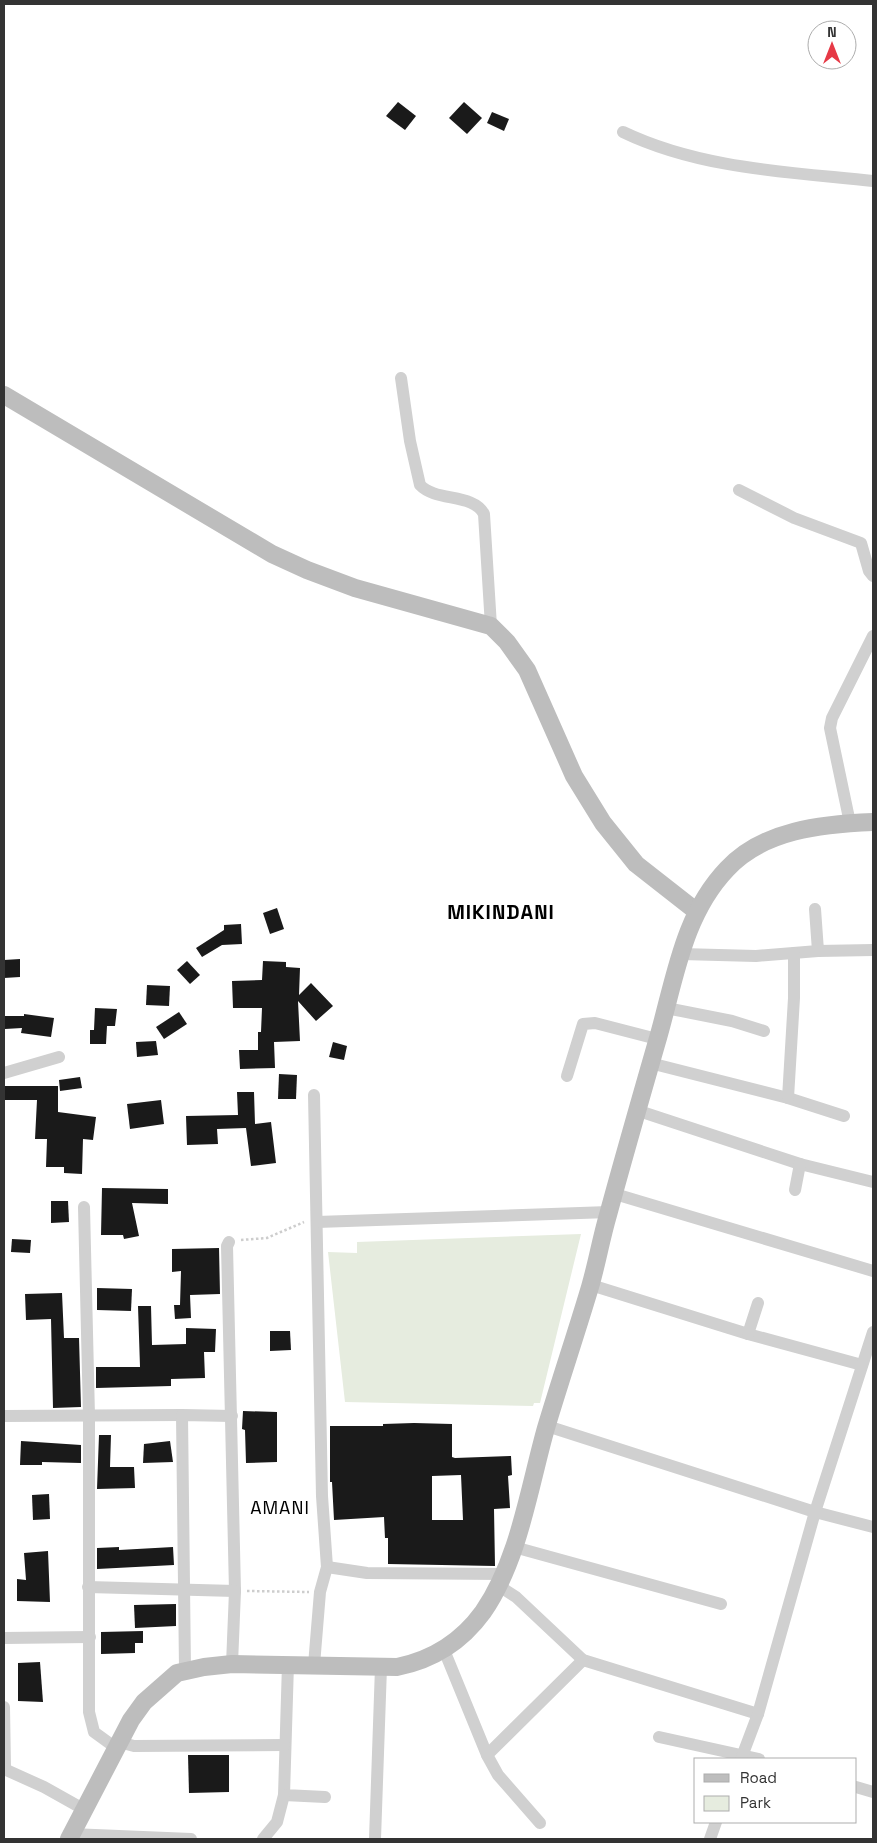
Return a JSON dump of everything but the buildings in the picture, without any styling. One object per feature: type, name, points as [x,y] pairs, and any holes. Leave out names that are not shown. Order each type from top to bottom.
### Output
[{"type":"street","points":[[623,132],[649,144],[705,161],[873,182]]},
{"type":"street","points":[[401,378],[410,441],[420,485],[429,492],[476,505],[484,514],[491,626]]},
{"type":"street","points":[[4,395],[272,554],[355,588],[491,626],[507,642],[527,670],[574,776],[603,823],[636,864],[696,911]]},
{"type":"street","points":[[739,490],[794,518],[861,543],[869,571],[873,576]]},
{"type":"street","points":[[850,823],[830,728],[832,718],[873,636]]},
{"type":"street","points":[[191,1839],[70,1837],[118,1745],[144,1702],[172,1677],[185,1670],[232,1664],[381,1667],[414,1664],[444,1650],[464,1633],[482,1613],[502,1580],[514,1547],[547,1426],[591,1285],[636,1110],[681,954],[696,911],[710,888],[728,867],[752,848],[781,835],[812,827],[873,822]]},
{"type":"street","points":[[815,909],[818,951]]},
{"type":"street","points":[[681,954],[756,956],[818,951],[873,950]]},
{"type":"street","points":[[788,1098],[794,998],[794,953]]},
{"type":"street","points":[[666,1008],[732,1021],[764,1030]]},
{"type":"street","points":[[567,1076],[583,1024],[595,1023],[657,1039]]},
{"type":"street","points":[[4,1072],[59,1057]]},
{"type":"street","points":[[650,1063],[788,1098],[844,1116]]},
{"type":"street","points":[[314,1095],[322,1496],[327,1567],[320,1592],[314,1665]]},
{"type":"street","points":[[636,1110],[800,1164],[873,1182]]},
{"type":"street","points":[[795,1190],[800,1164]]},
{"type":"street","points":[[615,1194],[873,1271]]},
{"type":"street","points":[[84,1207],[89,1416],[88,1587],[90,1723],[94,1732],[118,1745],[284,1745]]},
{"type":"street","points":[[317,1222],[609,1212]]},
{"type":"street","points":[[229,1242],[227,1246],[235,1590],[232,1664]]},
{"type":"street","points":[[591,1285],[748,1334],[862,1365]]},
{"type":"street","points":[[748,1334],[758,1303]]},
{"type":"street","points":[[659,1737],[741,1757],[758,1714],[815,1512],[873,1332]]},
{"type":"street","points":[[182,1415],[182,1590],[185,1670]]},
{"type":"street","points":[[4,1416],[232,1416]]},
{"type":"street","points":[[547,1426],[815,1512],[873,1527]]},
{"type":"street","points":[[514,1547],[721,1604]]},
{"type":"street","points":[[327,1567],[367,1573],[502,1580],[516,1597],[583,1660],[758,1714]]},
{"type":"street","points":[[88,1587],[235,1590]]},
{"type":"street","points":[[4,1638],[90,1637]]},
{"type":"street","points":[[444,1650],[487,1755],[498,1775],[540,1823]]},
{"type":"street","points":[[487,1755],[583,1660]]},
{"type":"street","points":[[263,1839],[278,1822],[284,1795],[284,1745],[288,1664]]},
{"type":"street","points":[[375,1839],[381,1667]]},
{"type":"street","points":[[4,1707],[4,1769],[44,1787],[85,1810]]},
{"type":"street","points":[[857,1787],[873,1792]]},
{"type":"street","points":[[284,1795],[325,1797]]},
{"type":"street","points":[[710,1839],[716,1823]]},
{"type":"path","points":[[229,1242],[267,1238],[303,1222],[317,1222]]},
{"type":"path","points":[[235,1590],[320,1592]]},
{"type":"green space","points":[[581,1234],[540,1403],[534,1403],[533,1406],[345,1402],[328,1252],[357,1253],[357,1242]]},
{"type":"district","name":"MIKINDANI","points":[[501,912]]},
{"type":"district","name":"AMANI","points":[[280,1508]]}]
